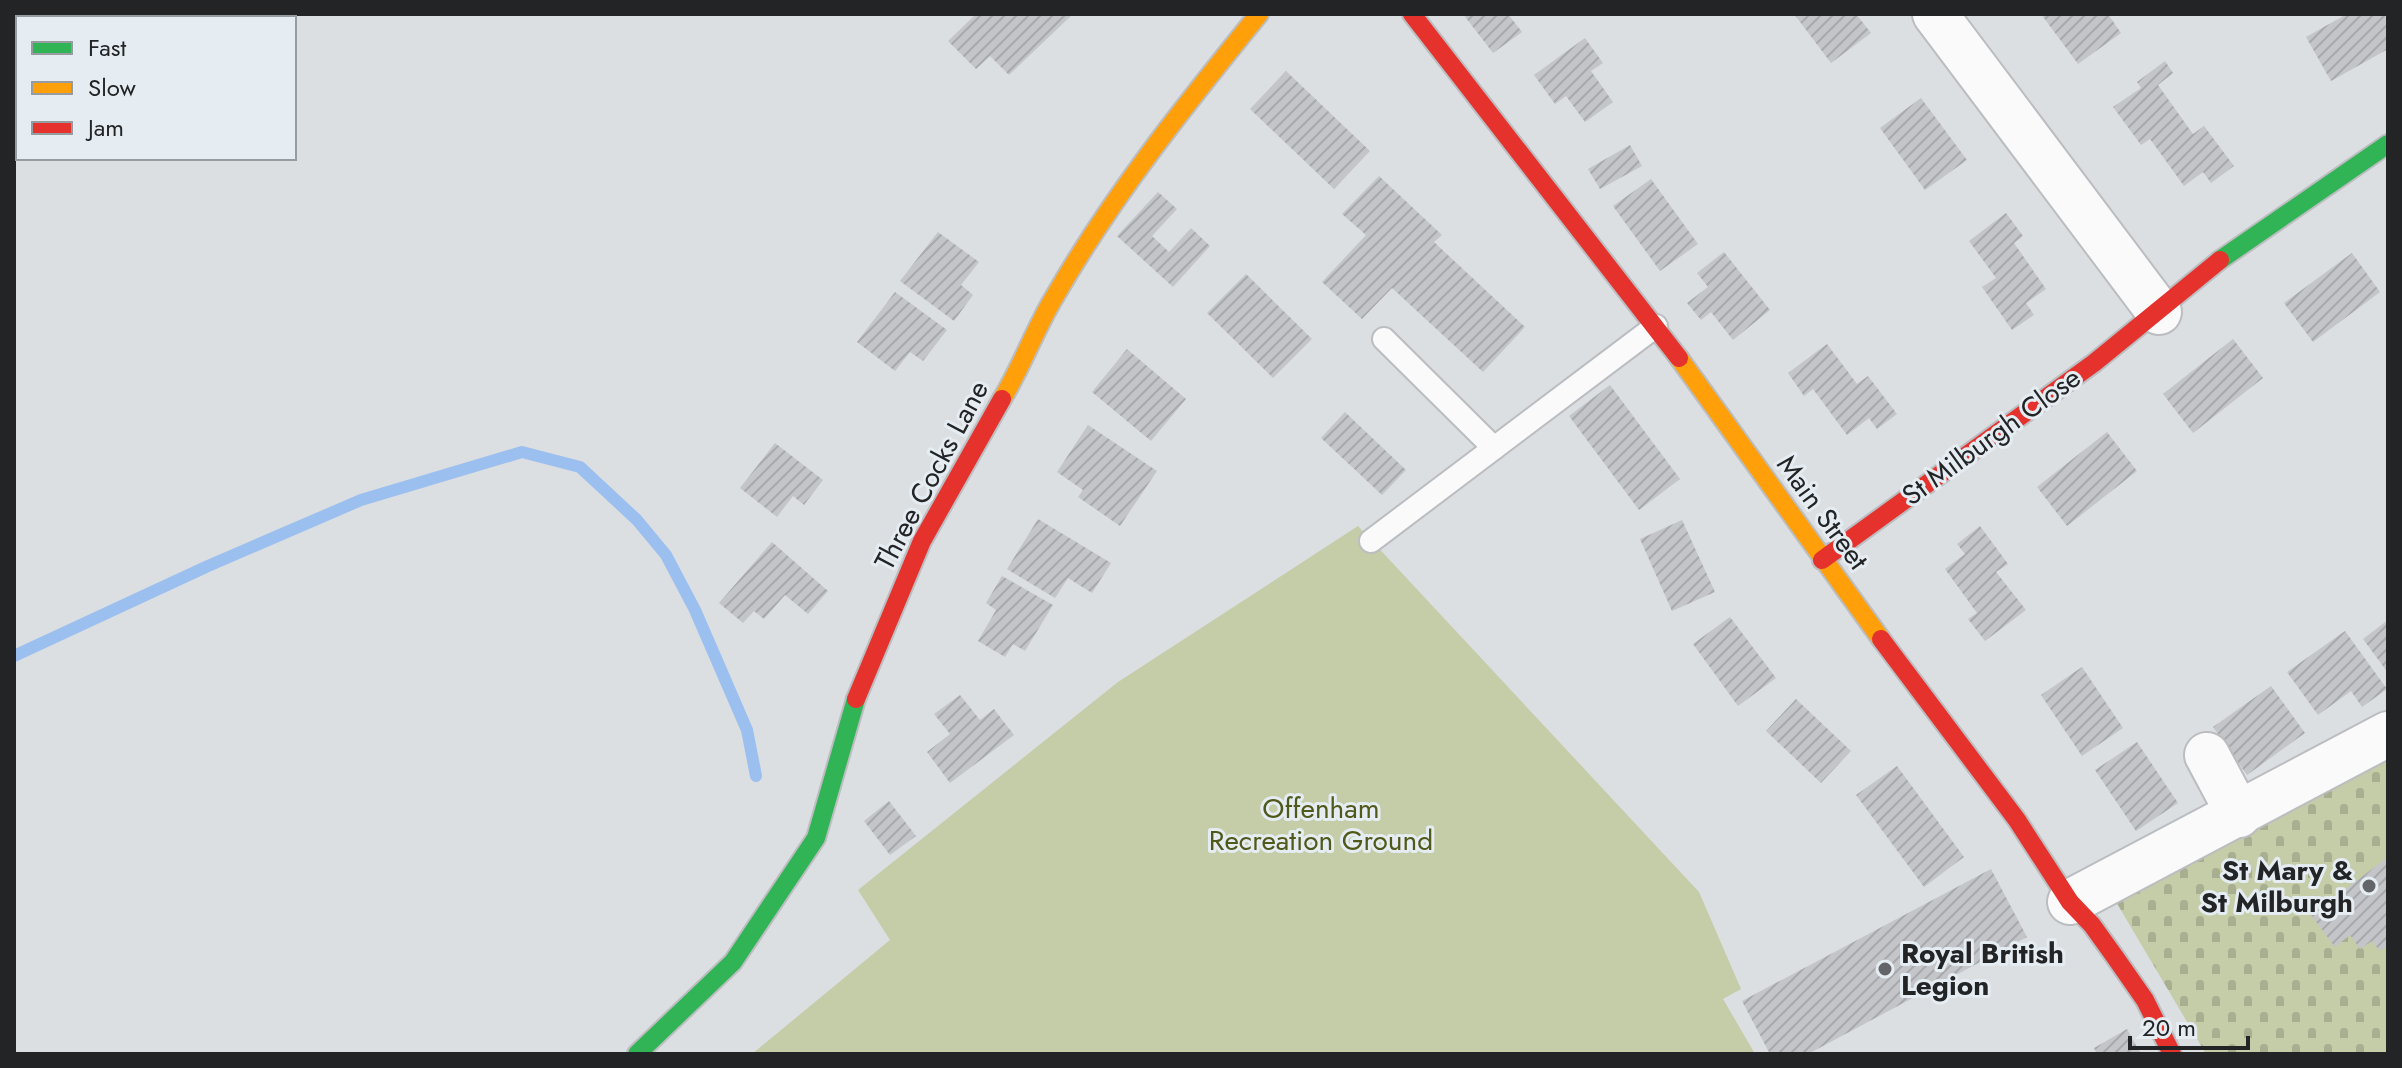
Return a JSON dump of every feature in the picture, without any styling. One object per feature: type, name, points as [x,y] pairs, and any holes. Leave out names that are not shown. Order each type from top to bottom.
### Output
[{"type":"street","name":"Three Cocks Lane","points":[[637,1054],[733,962],[816,838],[850,714],[922,541],[1014,379],[1054,297],[1108,212],[1183,107],[1259,14]]},
{"type":"street","name":"Main Street","points":[[1412,14],[1656,326],[1822,560],[2017,820],[2070,902],[2092,925],[2145,1000],[2172,1054]]},
{"type":"street","points":[[1935,14],[2159,312]]},
{"type":"street","name":"St Milburgh Close","points":[[1822,560],[2094,363],[2218,262],[2388,144]]},
{"type":"street","points":[[2070,902],[2388,734]]},
{"type":"street","points":[[2207,755],[2239,815]]},
{"type":"lane","points":[[1371,541],[1656,326]]},
{"type":"lane","points":[[1384,339],[1494,448]]},
{"type":"green space","name":"Offenham Recreation Ground","points":[[1358,526],[1699,892],[1741,989],[1723,999],[1755,1054],[752,1054],[890,940],[858,890],[1118,682]]},
{"type":"green space","points":[[2388,751],[2388,1054],[2206,1054],[2112,895]]},
{"type":"building","points":[[976,14],[1073,14],[1009,75],[990,56],[976,69],[948,41]]},
{"type":"building","points":[[1463,14],[1508,14],[1522,32],[1493,53]]},
{"type":"building","points":[[1794,14],[1856,14],[1871,33],[1831,63]]},
{"type":"building","points":[[2041,14],[2108,14],[2121,33],[2078,64]]},
{"type":"building","points":[[2347,14],[2384,14],[2388,21],[2388,49],[2331,81],[2306,37]]},
{"type":"building","points":[[1585,38],[1603,63],[1591,71],[1613,102],[1585,122],[1566,96],[1555,104],[1534,75]]},
{"type":"building","points":[[2165,61],[2173,73],[2158,85],[2193,134],[2204,126],[2234,166],[2211,183],[2203,172],[2184,186],[2150,139],[2141,145],[2113,107],[2141,88],[2137,82]]},
{"type":"building","points":[[1286,71],[1370,151],[1334,189],[1250,109]]},
{"type":"building","points":[[1921,98],[1967,160],[1925,190],[1880,128]]},
{"type":"building","points":[[1630,145],[1642,166],[1600,189],[1588,169]]},
{"type":"building","points":[[1379,176],[1442,235],[1434,242],[1525,327],[1483,372],[1392,288],[1362,319],[1322,282],[1366,235],[1342,214]]},
{"type":"building","points":[[1651,179],[1698,244],[1660,271],[1613,206]]},
{"type":"building","points":[[1158,192],[1177,209],[1152,236],[1169,252],[1191,228],[1210,246],[1173,287],[1117,236]]},
{"type":"building","points":[[2006,213],[2023,236],[2014,243],[2046,289],[2026,303],[2034,315],[2012,330],[1982,287],[1996,278],[1969,241]]},
{"type":"building","points":[[938,232],[979,262],[961,285],[973,295],[954,321],[900,281]]},
{"type":"building","points":[[1724,252],[1770,310],[1733,340],[1711,312],[1701,320],[1687,303],[1708,287],[1697,273]]},
{"type":"building","points":[[2352,253],[2380,292],[2313,342],[2284,303]]},
{"type":"building","points":[[1246,274],[1312,339],[1273,378],[1207,313]]},
{"type":"building","points":[[895,292],[947,330],[923,361],[910,352],[895,371],[857,342]]},
{"type":"building","points":[[2233,339],[2263,378],[2193,433],[2163,394]]},
{"type":"building","points":[[1827,344],[1857,384],[1868,376],[1897,414],[1877,429],[1869,418],[1847,435],[1813,389],[1804,396],[1788,373]]},
{"type":"building","points":[[1127,349],[1186,399],[1151,441],[1092,392]]},
{"type":"building","points":[[1610,385],[1680,479],[1639,510],[1569,416]]},
{"type":"building","points":[[1345,412],[1406,470],[1382,495],[1321,438]]},
{"type":"building","points":[[1088,425],[1157,471],[1120,526],[1078,497],[1083,490],[1057,472]]},
{"type":"building","points":[[2107,432],[2137,471],[2067,526],[2037,487]]},
{"type":"building","points":[[775,443],[823,480],[804,505],[793,496],[777,517],[740,488]]},
{"type":"building","points":[[1038,519],[1111,563],[1092,593],[1068,578],[1055,598],[1007,569]]},
{"type":"building","points":[[1682,520],[1715,592],[1672,611],[1640,539]]},
{"type":"building","points":[[1980,526],[2008,564],[1996,572],[2026,610],[1985,641],[1968,619],[1977,613],[1945,569],[1965,554],[1957,544]]},
{"type":"building","points":[[772,542],[828,591],[808,614],[785,595],[764,619],[754,611],[743,623],[719,603]]},
{"type":"building","points":[[1002,576],[1053,605],[1025,651],[1013,644],[1005,657],[978,641],[996,610],[986,603]]},
{"type":"building","points":[[1730,617],[1776,678],[1738,706],[1693,644]]},
{"type":"building","points":[[2388,620],[2388,673],[2363,639]]},
{"type":"building","points":[[2345,631],[2387,689],[2362,707],[2351,691],[2318,715],[2287,672]]},
{"type":"building","points":[[2082,667],[2123,728],[2082,756],[2041,695]]},
{"type":"building","points":[[2271,686],[2305,733],[2247,775],[2213,727]]},
{"type":"building","points":[[960,695],[980,720],[994,709],[1014,735],[950,783],[927,752],[950,734],[934,714]]},
{"type":"building","points":[[1796,699],[1851,751],[1821,783],[1766,731]]},
{"type":"building","points":[[2137,742],[2178,803],[2136,831],[2095,770]]},
{"type":"building","points":[[1897,766],[1964,857],[1924,887],[1856,795]]},
{"type":"building","points":[[889,801],[916,836],[890,855],[864,821]]},
{"type":"building","name":"St Mary & St Milburgh","points":[[2388,857],[2388,945],[2380,951],[2372,941],[2360,949],[2350,935],[2335,947],[2311,915]]},
{"type":"building","name":"Royal British Legion","points":[[1991,869],[2027,937],[1808,1054],[1770,1054],[1742,1001]]},
{"type":"building","points":[[2127,1029],[2141,1054],[2097,1054],[2094,1048]]},
{"type":"waterway","points":[[14,656],[208,566],[361,500],[522,452],[580,467],[637,520],[666,555],[695,610],[747,730],[756,776]]},
{"type":"traffic: fast","points":[[2220,260],[2388,144]]},
{"type":"traffic: fast","points":[[637,1054],[733,962],[816,838],[856,699]]},
{"type":"traffic: slow","points":[[1002,399],[1048,309],[1101,222],[1178,116],[1259,14]]},
{"type":"traffic: slow","points":[[1679,358],[1881,639]]},
{"type":"traffic: jam","points":[[1412,14],[1679,358]]},
{"type":"traffic: jam","points":[[1822,560],[2094,363],[2220,260]]},
{"type":"traffic: jam","points":[[856,699],[922,541],[1002,399]]},
{"type":"traffic: jam","points":[[1881,639],[2017,820],[2070,902],[2092,925],[2115,957],[2145,1000],[2172,1054]]},
{"type":"place","name":"St Mary & St Milburgh","points":[[2369,886]]},
{"type":"place","name":"Royal British Legion","points":[[1885,969]]}]
